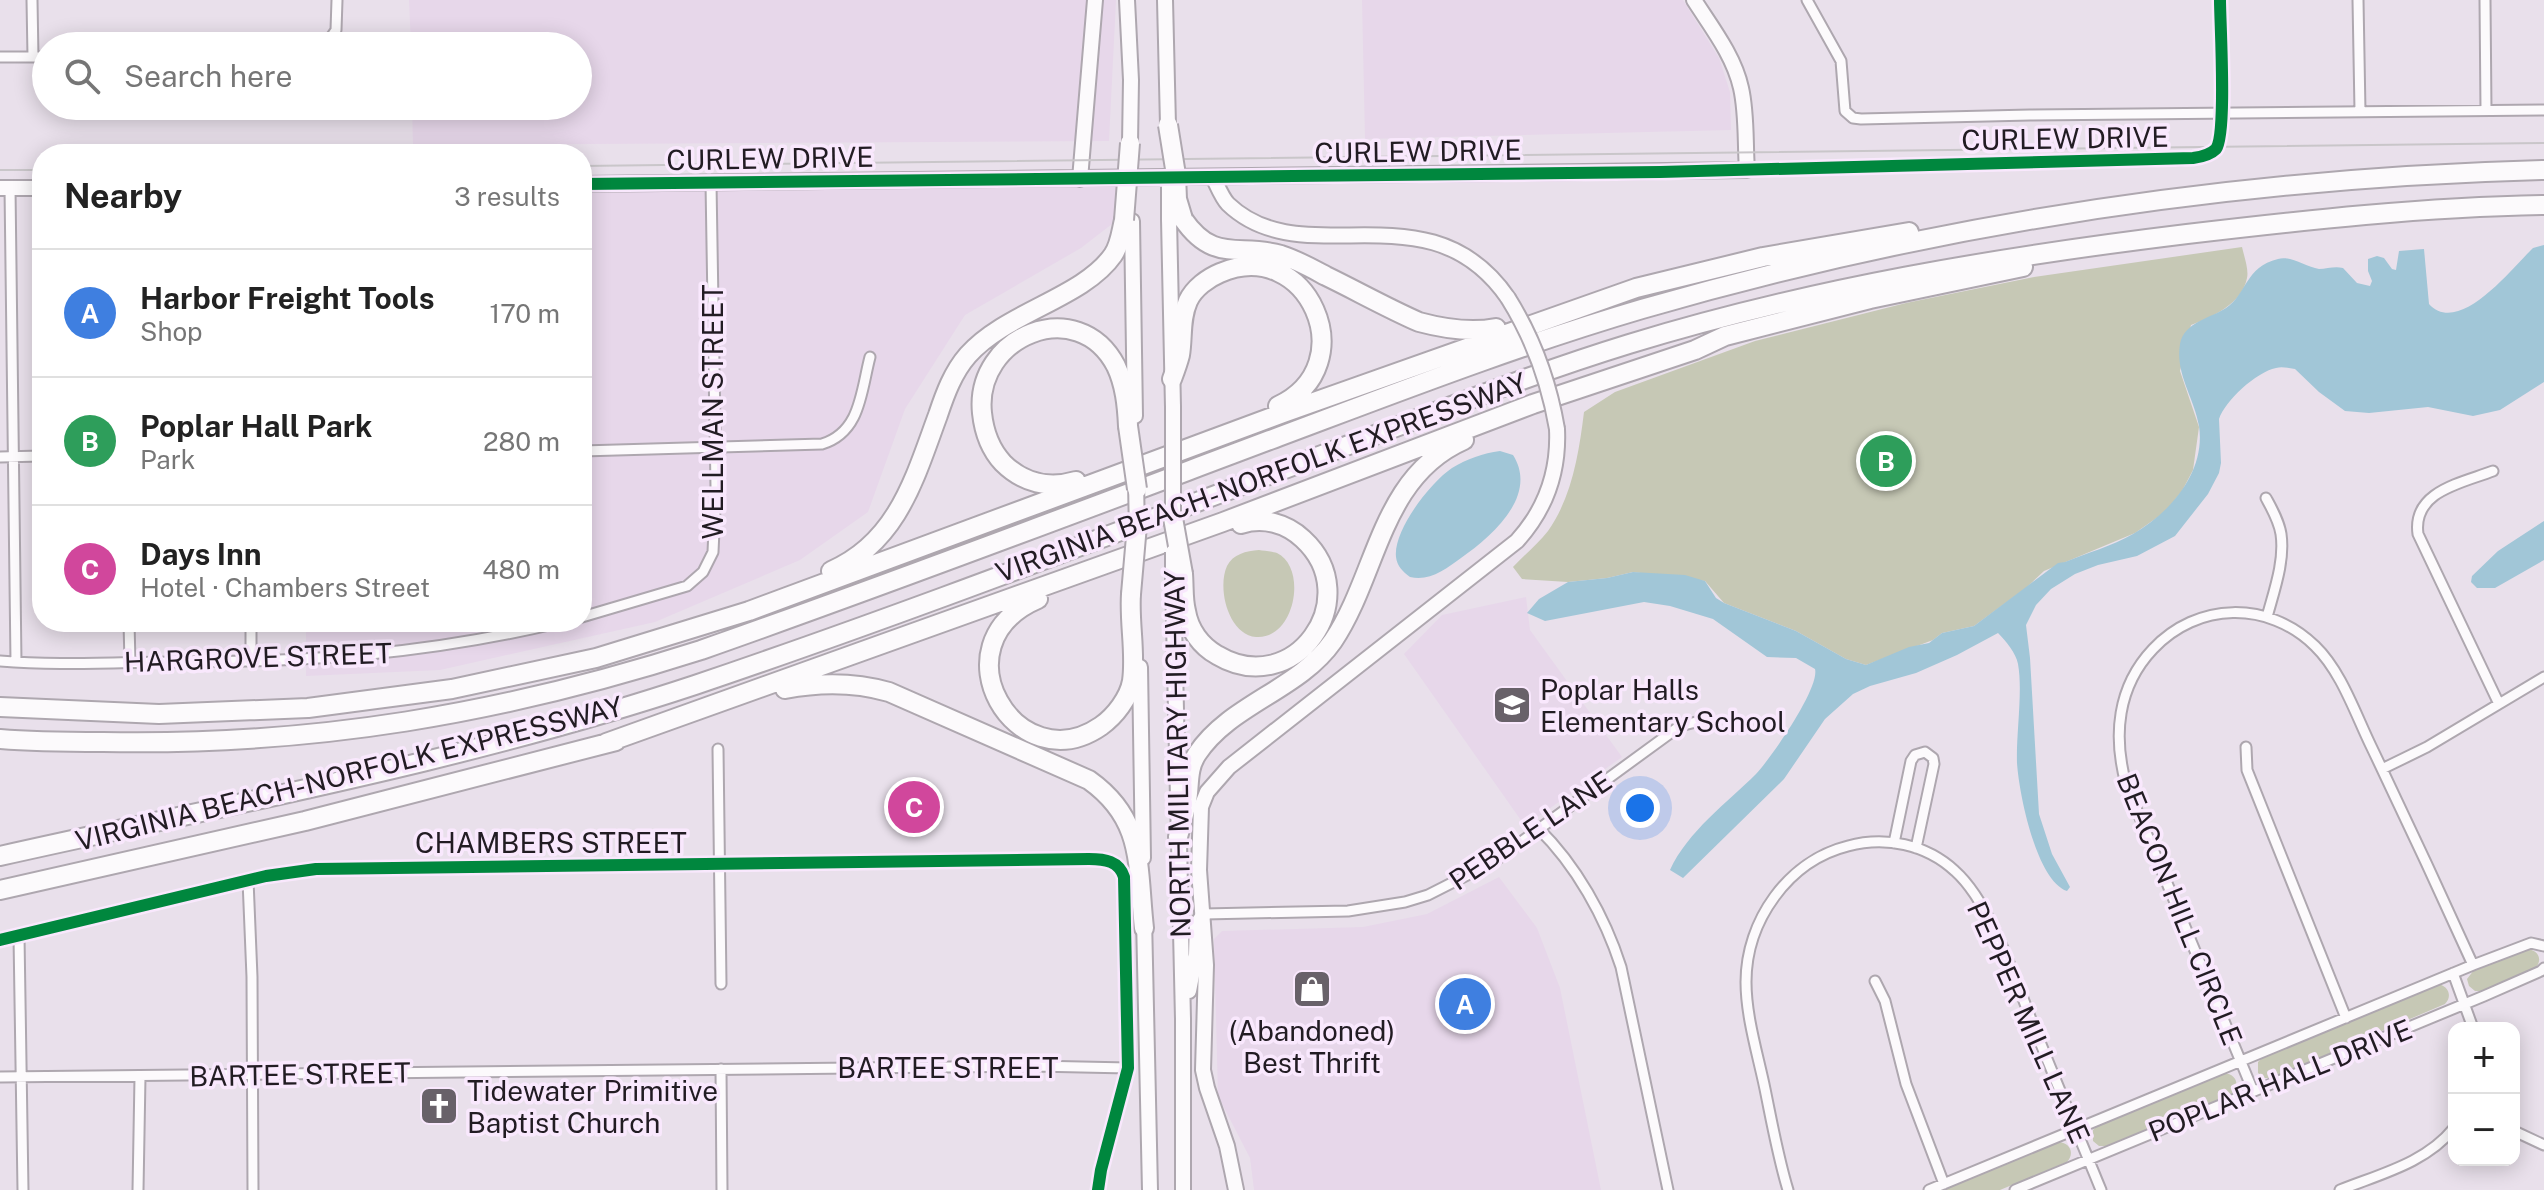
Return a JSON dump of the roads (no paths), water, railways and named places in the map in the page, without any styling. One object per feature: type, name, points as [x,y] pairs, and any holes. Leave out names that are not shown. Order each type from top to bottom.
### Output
[{"type":"highway","points":[[1168,118],[1177,199],[1176,219],[1211,245],[1228,251],[1263,252],[1293,259],[1403,315],[1437,327],[1484,330],[1580,307]]},
{"type":"highway","points":[[749,611],[836,569],[878,537],[902,507],[922,462],[948,386],[968,355],[997,329],[1100,269],[1115,252],[1128,220],[1130,143]]},
{"type":"highway","name":"VIRGINIA BEACH-NORFOLK EXPRESSWAY","points":[[0,739],[156,743],[328,734],[431,719],[553,692],[647,667],[768,626],[1381,399],[1607,320],[1798,267],[2032,221],[2270,188],[2544,170]]},
{"type":"highway","name":"VIRGINIA BEACH-NORFOLK EXPRESSWAY","points":[[0,856],[463,751],[635,704],[844,632],[1558,367],[1690,326],[1830,291],[1942,268],[2096,245],[2339,216],[2544,205]]},
{"type":"highway","points":[[1,707],[110,713],[308,708],[417,695],[507,679],[596,658],[749,611],[1219,436],[1636,288],[1788,252],[1927,229],[2032,221]]},
{"type":"highway","points":[[606,743],[1157,546],[1533,404],[1695,350],[1725,336],[1940,283],[2196,233]]},
{"type":"highway","points":[[1172,379],[1180,353],[1181,325],[1189,299],[1204,282],[1241,267],[1264,268],[1289,278],[1308,297],[1316,310],[1322,335],[1319,360],[1309,380],[1289,401],[1219,436]]},
{"type":"highway","points":[[1137,489],[1132,424],[1127,401],[1117,368],[1099,345],[1075,332],[1049,329],[1018,339],[997,358],[986,379],[981,406],[985,433],[1000,459],[1028,480],[1059,485],[1160,459]]},
{"type":"highway","points":[[1178,837],[1191,766],[1197,755],[1220,730],[1322,655],[1342,625],[1388,518],[1410,483],[1453,445],[1533,404]]},
{"type":"highway","points":[[1157,546],[1247,522],[1261,521],[1284,526],[1305,541],[1320,563],[1327,591],[1325,614],[1314,637],[1289,659],[1265,666],[1240,665],[1211,652],[1195,635],[1185,611],[1178,576],[1173,518]]},
{"type":"highway","points":[[1110,563],[1026,604],[1001,625],[990,649],[988,664],[993,694],[1005,713],[1025,729],[1046,738],[1072,738],[1105,723],[1123,702],[1132,682],[1137,525]]},
{"type":"highway","points":[[0,890],[305,821],[677,727],[782,690],[843,684],[889,692],[1055,764],[1102,789],[1123,813],[1134,835],[1144,928]]},
{"type":"street","points":[[32,0],[33,32]]},
{"type":"street","points":[[335,32],[337,0]]},
{"type":"street","points":[[1080,179],[1095,0]]},
{"type":"street","points":[[1127,0],[1130,143]]},
{"type":"street","points":[[1165,0],[1168,118]]},
{"type":"street","points":[[1694,0],[1736,72],[1743,100],[1747,170]]},
{"type":"street","name":"CURLEW DRIVE","points":[[1806,0],[1841,61],[1845,111],[1853,118],[2544,110]]},
{"type":"street","points":[[2220,0],[2221,113]]},
{"type":"street","points":[[2358,0],[2360,111]]},
{"type":"street","points":[[2485,0],[2486,110]]},
{"type":"street","points":[[0,57],[32,57]]},
{"type":"street","name":"CURLEW DRIVE","points":[[592,184],[1747,170],[2193,158],[2205,156],[2217,147],[2221,113]]},
{"type":"street","points":[[1219,177],[1227,204],[1256,224],[1284,230],[1405,236],[1435,242],[1464,254],[1478,264],[1508,298],[1539,360],[1557,429],[1557,459],[1546,499],[1517,541],[1229,767],[1207,792],[1200,815],[1199,870],[1206,965],[1203,1070],[1227,1146],[1236,1190]]},
{"type":"street","name":"WELLMAN STREET","points":[[592,614],[687,586],[709,563],[715,543],[711,183]]},
{"type":"street","points":[[16,662],[5,188],[32,188]]},
{"type":"street","points":[[1173,518],[1176,219]]},
{"type":"street","points":[[1128,220],[1132,424]]},
{"type":"street","points":[[592,451],[822,444],[834,440],[844,434],[855,417],[870,357]]},
{"type":"street","points":[[0,457],[32,456]]},
{"type":"street","points":[[2493,471],[2434,494],[2421,507],[2417,525],[2418,534],[2499,704]]},
{"type":"street","points":[[1137,489],[1137,525]]},
{"type":"street","points":[[2266,498],[2278,523],[2281,544],[2267,617]]},
{"type":"street","name":"NORTH MILITARY HIGHWAY","points":[[1178,576],[1183,1190]]},
{"type":"street","name":"NORTH MILITARY HIGHWAY","points":[[1135,593],[1150,1190]]},
{"type":"street","name":"BEACON HILL CIRCLE","points":[[2253,1091],[2126,784],[2119,733],[2120,713],[2128,683],[2147,655],[2181,625],[2214,614],[2248,613],[2267,617],[2298,632],[2325,657],[2382,769],[2473,965]]},
{"type":"street","points":[[129,632],[130,663]]},
{"type":"street","points":[[251,632],[251,662]]},
{"type":"street","name":"HARGROVE STREET","points":[[0,661],[130,663],[329,659],[419,650],[511,632]]},
{"type":"street","points":[[2382,769],[2427,747],[2544,677]]},
{"type":"street","name":"PEBBLE LANE","points":[[1204,914],[1348,911],[1428,895],[1474,873],[1680,726],[1700,721]]},
{"type":"street","points":[[2246,747],[2247,770],[2346,1018]]},
{"type":"street","points":[[718,749],[721,984]]},
{"type":"street","points":[[1894,843],[1912,758],[1925,752],[1930,754],[1934,764],[1916,848]]},
{"type":"street","points":[[1538,828],[1590,897],[1614,944],[1668,1190]]},
{"type":"street","name":"PEPPER MILL LANE","points":[[1788,1190],[1747,994],[1750,948],[1774,897],[1801,869],[1844,847],[1861,843],[1894,843],[1931,853],[1957,873],[1979,903],[2018,986],[2101,1190]]},
{"type":"street","name":"CHAMBERS STREET","points":[[0,940],[248,880],[316,869],[1057,859],[1110,861],[1122,871],[1124,877],[1128,1068]]},
{"type":"street","points":[[248,880],[253,1190]]},
{"type":"street","points":[[1183,1019],[1196,955],[1197,924],[1204,914]]},
{"type":"street","points":[[19,936],[23,1190]]},
{"type":"street","name":"POPLAR HALL DRIVE","points":[[1929,1190],[2473,965],[2531,943],[2544,946]]},
{"type":"street","name":"POPLAR HALL DRIVE","points":[[2015,1190],[2465,1004],[2544,968]]},
{"type":"street","points":[[2453,973],[2471,1022]]},
{"type":"street","points":[[1875,981],[1885,1001],[1906,1084],[1944,1184]]},
{"type":"street","points":[[1098,1190],[1128,1068]]},
{"type":"street","name":"BARTEE STREET","points":[[0,1077],[1128,1068]]},
{"type":"street","points":[[721,1069],[722,1190]]},
{"type":"street","points":[[138,1190],[140,1077]]},
{"type":"street","points":[[2340,1190],[2417,1159],[2448,1134]]},
{"type":"street","points":[[2520,1134],[2544,1145]]},
{"type":"water","points":[[2544,245],[2544,382],[2500,410],[2473,416],[2428,407],[2369,413],[2345,411],[2295,369],[2281,367],[2268,371],[2242,388],[2222,412],[2219,419],[2219,473],[2208,494],[2175,536],[2137,556],[2075,574],[2051,589],[2036,605],[2026,625],[2039,814],[2052,854],[2070,887],[2067,891],[2056,884],[2046,871],[2031,834],[2017,763],[2018,664],[2013,651],[1998,633],[1916,673],[1853,694],[1825,719],[1784,779],[1683,878],[1670,870],[1678,856],[1697,830],[1756,774],[1772,754],[1810,691],[1815,669],[1796,658],[1767,657],[1713,619],[1670,606],[1644,602],[1545,621],[1527,613],[1539,599],[1568,582],[1633,572],[1685,575],[1705,581],[1716,598],[1724,603],[1796,631],[1846,659],[1866,665],[1909,647],[1929,643],[1942,633],[1974,626],[2058,563],[2125,538],[2147,525],[2172,503],[2191,475],[2200,443],[2197,415],[2182,375],[2180,344],[2192,326],[2233,302],[2259,268],[2283,258],[2319,269],[2343,268],[2357,283],[2370,286],[2368,259],[2377,256],[2384,258],[2396,270],[2399,251],[2424,249],[2429,304],[2441,312],[2455,312],[2484,296],[2533,248]]},
{"type":"water","points":[[1500,451],[1513,455],[1519,470],[1520,485],[1508,514],[1485,539],[1437,574],[1424,578],[1410,577],[1396,557],[1401,534],[1415,508],[1452,468],[1475,457]]},
{"type":"water","points":[[2544,521],[2544,560],[2495,588],[2477,588],[2471,582],[2472,576],[2498,551]]},
{"type":"tram line","points":[[592,166],[2544,143]]},
{"type":"tram line","points":[[0,170],[32,170]]},
{"type":"place","name":"Poplar Hall Park","points":[[1886,461]]},
{"type":"place","name":"Poplar Halls Elementary School","points":[[1512,705]]},
{"type":"place","name":"Days Inn","points":[[914,807]]},
{"type":"place","name":"(Abandoned) Best Thrift","points":[[1312,989]]},
{"type":"place","name":"Harbor Freight Tools","points":[[1465,1004]]},
{"type":"place","name":"Tidewater Primitive Baptist Church","points":[[439,1106]]}]
